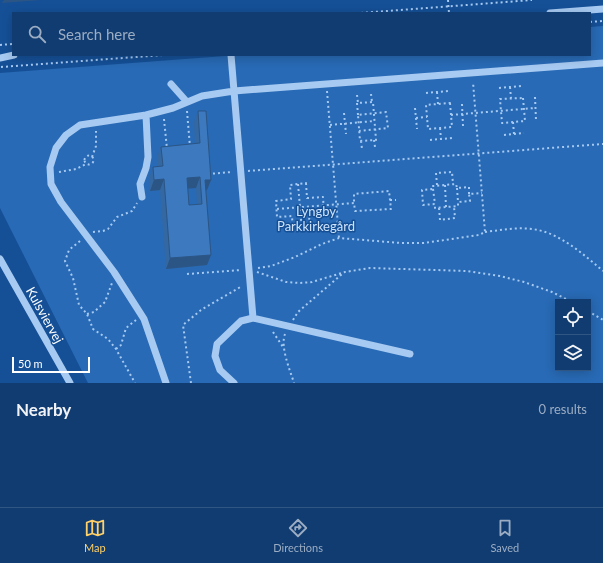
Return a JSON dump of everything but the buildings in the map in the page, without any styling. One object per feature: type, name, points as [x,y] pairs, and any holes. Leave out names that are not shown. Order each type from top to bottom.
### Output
[{"type":"street","points":[[563,12],[603,9]]},
{"type":"street","points":[[0,52],[12,54]]},
{"type":"street","points":[[0,58],[12,54]]},
{"type":"street","points":[[231,56],[253,318]]},
{"type":"street","points":[[166,383],[141,316],[118,279],[61,202],[52,184],[50,167],[56,148],[66,135],[80,125],[146,115],[173,108],[202,96],[234,91],[603,63]]},
{"type":"street","points":[[171,84],[187,102]]},
{"type":"street","points":[[142,197],[140,184],[146,168],[148,157],[146,115]]},
{"type":"street","name":"Kulsviervej","points":[[0,259],[70,383]]},
{"type":"street","points":[[234,383],[220,370],[215,356],[217,344],[240,321],[253,318],[290,325],[410,354]]},
{"type":"path","points":[[448,0],[448,12]]},
{"type":"path","points":[[374,12],[532,0]]},
{"type":"path","points":[[591,22],[603,21]]},
{"type":"path","points":[[0,45],[12,44]]},
{"type":"path","points":[[0,68],[151,56]]},
{"type":"path","points":[[473,73],[485,232]]},
{"type":"path","points":[[326,84],[338,238]]},
{"type":"path","points":[[500,88],[521,86]]},
{"type":"path","points":[[510,87],[511,98]]},
{"type":"path","points":[[426,93],[448,91]]},
{"type":"path","points":[[437,92],[438,104]]},
{"type":"path","points":[[371,94],[374,113],[376,140],[374,140],[375,147]]},
{"type":"path","points":[[357,96],[358,122],[362,149]]},
{"type":"path","points":[[535,97],[536,120]]},
{"type":"path","points":[[511,98],[523,98],[524,121],[502,123],[500,99],[511,98]]},
{"type":"path","points":[[187,102],[190,150]]},
{"type":"path","points":[[358,103],[372,102]]},
{"type":"path","points":[[450,103],[452,127],[428,129],[426,105],[438,104],[450,103]]},
{"type":"path","points":[[462,104],[464,126]]},
{"type":"path","points":[[415,108],[417,129]]},
{"type":"path","points":[[451,115],[535,108]]},
{"type":"path","points":[[164,110],[167,152]]},
{"type":"path","points":[[358,115],[386,112],[388,128],[359,131]]},
{"type":"path","points":[[344,113],[346,134]]},
{"type":"path","points":[[416,118],[427,117]]},
{"type":"path","points":[[330,124],[374,121]]},
{"type":"path","points":[[50,173],[76,169],[93,162],[94,159],[92,157],[96,146],[96,122]]},
{"type":"path","points":[[513,122],[514,134]]},
{"type":"path","points":[[440,128],[441,139]]},
{"type":"path","points":[[504,135],[524,133]]},
{"type":"path","points":[[430,140],[452,138]]},
{"type":"path","points":[[361,141],[374,140]]},
{"type":"path","points":[[207,174],[603,144]]},
{"type":"path","points":[[86,164],[86,157],[92,157]]},
{"type":"path","points":[[437,185],[436,173],[452,172],[453,184]]},
{"type":"path","points":[[306,183],[307,198],[323,197],[323,205],[324,214],[309,215],[310,230],[293,231],[292,216],[277,217],[276,201],[291,199],[290,184],[306,183]]},
{"type":"path","points":[[298,184],[302,230]]},
{"type":"path","points":[[456,184],[458,206],[435,208],[433,186],[445,185],[456,184]]},
{"type":"path","points":[[445,185],[446,207]]},
{"type":"path","points":[[457,188],[469,187],[470,201],[458,202]]},
{"type":"path","points":[[433,189],[422,190],[423,205],[434,204]]},
{"type":"path","points":[[390,191],[391,208],[355,211],[354,203],[354,194],[390,191]]},
{"type":"path","points":[[469,194],[482,193]]},
{"type":"path","points":[[135,383],[116,349],[108,339],[93,329],[87,314],[79,305],[73,278],[65,261],[68,250],[94,231],[103,231],[108,229],[117,217],[132,210],[142,197]]},
{"type":"path","points":[[390,200],[396,200]]},
{"type":"path","points":[[277,209],[354,203]]},
{"type":"path","points":[[439,208],[440,220],[455,218],[454,206]]},
{"type":"path","points":[[187,274],[271,266],[296,257],[338,238],[401,243],[424,243],[478,235],[485,232],[512,229],[533,229],[551,234],[572,246],[603,271]]},
{"type":"path","points":[[248,269],[286,282],[300,284],[345,272],[377,268],[467,272],[494,275],[524,282],[552,292],[566,299]]},
{"type":"path","points":[[294,383],[284,348],[284,337],[298,312],[345,272]]},
{"type":"path","points":[[87,314],[94,312],[105,302],[111,285],[118,279]]},
{"type":"path","points":[[191,383],[183,325],[201,310],[249,281]]},
{"type":"path","points":[[591,313],[603,320]]},
{"type":"path","points":[[116,349],[121,345],[126,328],[141,316]]},
{"type":"path","points":[[266,320],[284,348]]},
{"type":"green space","name":"Lyngby Parkkirkegård","points":[[603,26],[603,383],[88,383],[0,208],[0,73],[225,56],[591,56],[591,27]]}]
